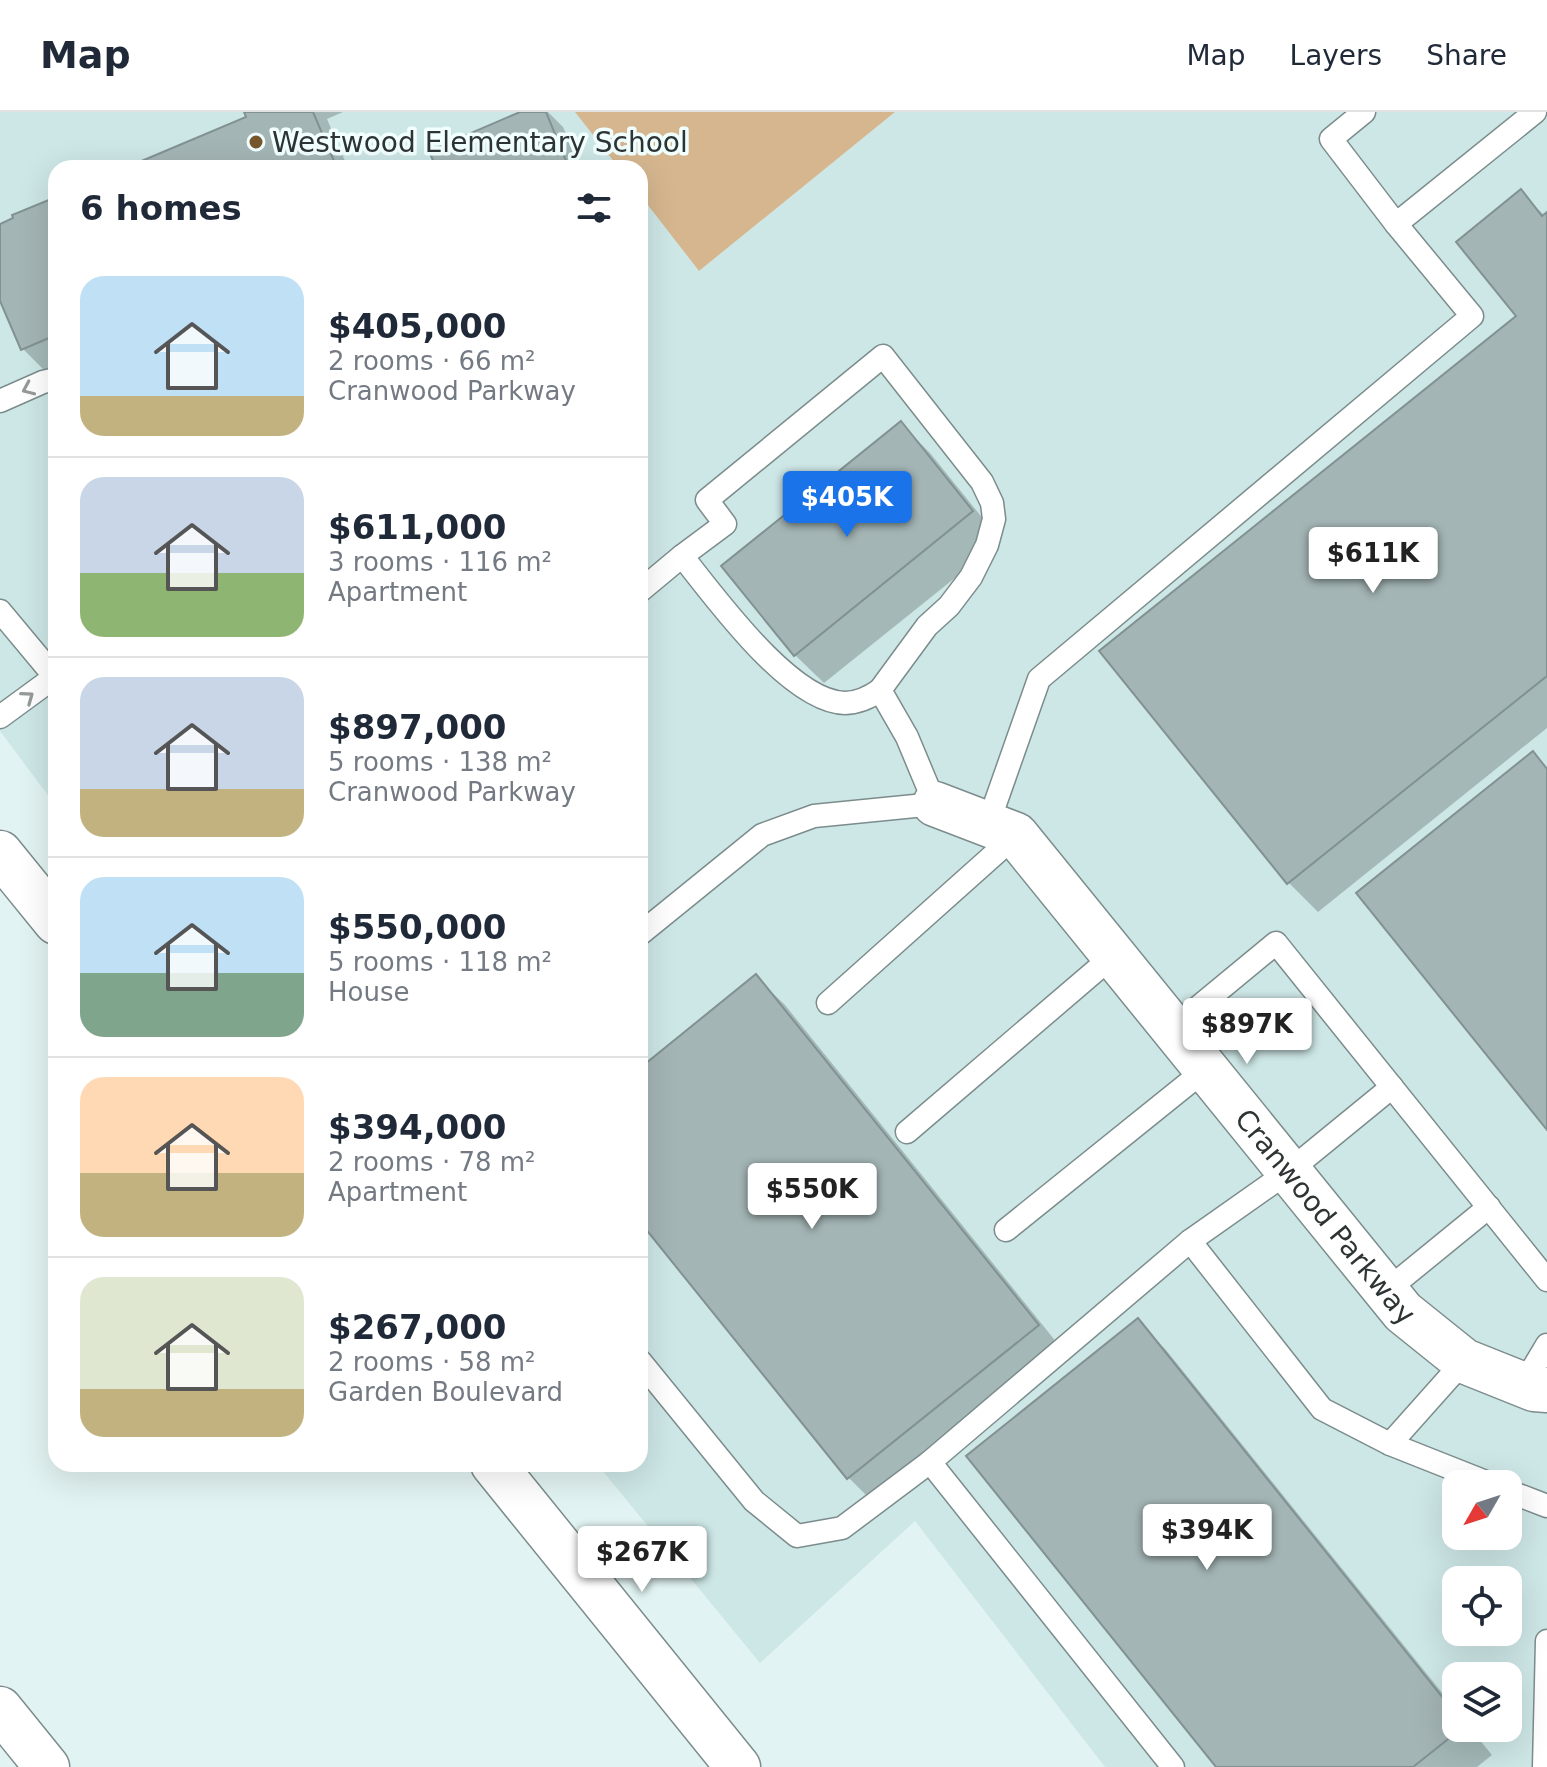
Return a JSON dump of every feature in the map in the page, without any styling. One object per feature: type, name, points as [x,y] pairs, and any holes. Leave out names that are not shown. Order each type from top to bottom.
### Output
[{"type":"street","points":[[935,804],[1002,829]]},
{"type":"street","name":"Cranwood Parkway","points":[[1002,829],[1114,955],[1403,1312],[1464,1361],[1535,1387]]},
{"type":"street","points":[[0,853],[48,912]]},
{"type":"street","points":[[499,1472],[738,1767]]},
{"type":"street","points":[[0,1709],[47,1767]]},
{"type":"lane","points":[[828,1003],[1002,829],[1039,679],[1472,316],[1331,139],[1364,112]]},
{"type":"lane","points":[[1396,224],[1535,112]]},
{"type":"lane","points":[[648,584],[682,556],[725,524],[707,500],[883,356],[982,482],[992,503],[994,519],[987,545],[971,577],[949,606],[927,626],[880,690],[868,698],[844,703],[807,690],[774,663],[732,619],[682,556]]},
{"type":"lane","points":[[0,401],[48,381]]},
{"type":"lane","points":[[0,611],[48,669]]},
{"type":"lane","points":[[0,717],[48,682]]},
{"type":"lane","points":[[648,928],[762,835],[814,816],[935,804],[907,737],[880,690]]},
{"type":"lane","points":[[1173,1028],[1276,943],[1547,1280]]},
{"type":"lane","points":[[907,1132],[1114,955]]},
{"type":"lane","points":[[1006,1230],[1206,1069]]},
{"type":"lane","points":[[648,1371],[754,1501],[797,1536],[842,1528],[930,1462],[1190,1241],[1288,1172],[1392,1087]]},
{"type":"lane","points":[[1386,1291],[1489,1207]]},
{"type":"lane","points":[[1190,1241],[1322,1409],[1390,1444],[1456,1470]]},
{"type":"lane","points":[[1535,1387],[1547,1345]]},
{"type":"lane","points":[[1390,1444],[1464,1361]]},
{"type":"lane","points":[[930,1462],[1173,1767]]},
{"type":"lane","points":[[1522,1496],[1547,1506]]},
{"type":"lane","points":[[1544,1767],[1547,1641]]},
{"type":"shaded area","points":[[0,112],[576,112],[613,160],[48,160],[48,795],[0,731]]},
{"type":"shaded area","points":[[575,112],[895,112],[699,271],[648,205],[648,160],[613,160]]},
{"type":"shaded area","points":[[895,112],[1547,112],[1547,1767],[1105,1767],[915,1521],[760,1663],[604,1472],[648,1472],[648,205],[699,271]]},
{"type":"building","name":"Westwood Elementary School","points":[[244,112],[313,112],[334,160],[144,160],[246,117]]},
{"type":"building","name":"Westwood Elementary School","points":[[520,112],[546,112],[566,160],[433,160],[429,151]]},
{"type":"building","points":[[1521,189],[1542,216],[1547,212],[1547,676],[1287,884],[1099,651],[1516,316],[1456,242]]},
{"type":"building","points":[[48,200],[48,338],[21,350],[0,301],[0,224],[13,218],[12,215]]},
{"type":"building","points":[[901,421],[973,511],[794,656],[721,566]]},
{"type":"building","points":[[1533,751],[1547,769],[1547,1130],[1356,893]]},
{"type":"building","points":[[756,974],[1039,1325],[847,1479],[648,1232],[648,1062]]},
{"type":"building","points":[[1138,1318],[1442,1697],[1442,1742],[1444,1742],[1413,1767],[1216,1767],[966,1456]]},
{"type":"place","name":"Westwood Elementary School","points":[[256,142]]}]
